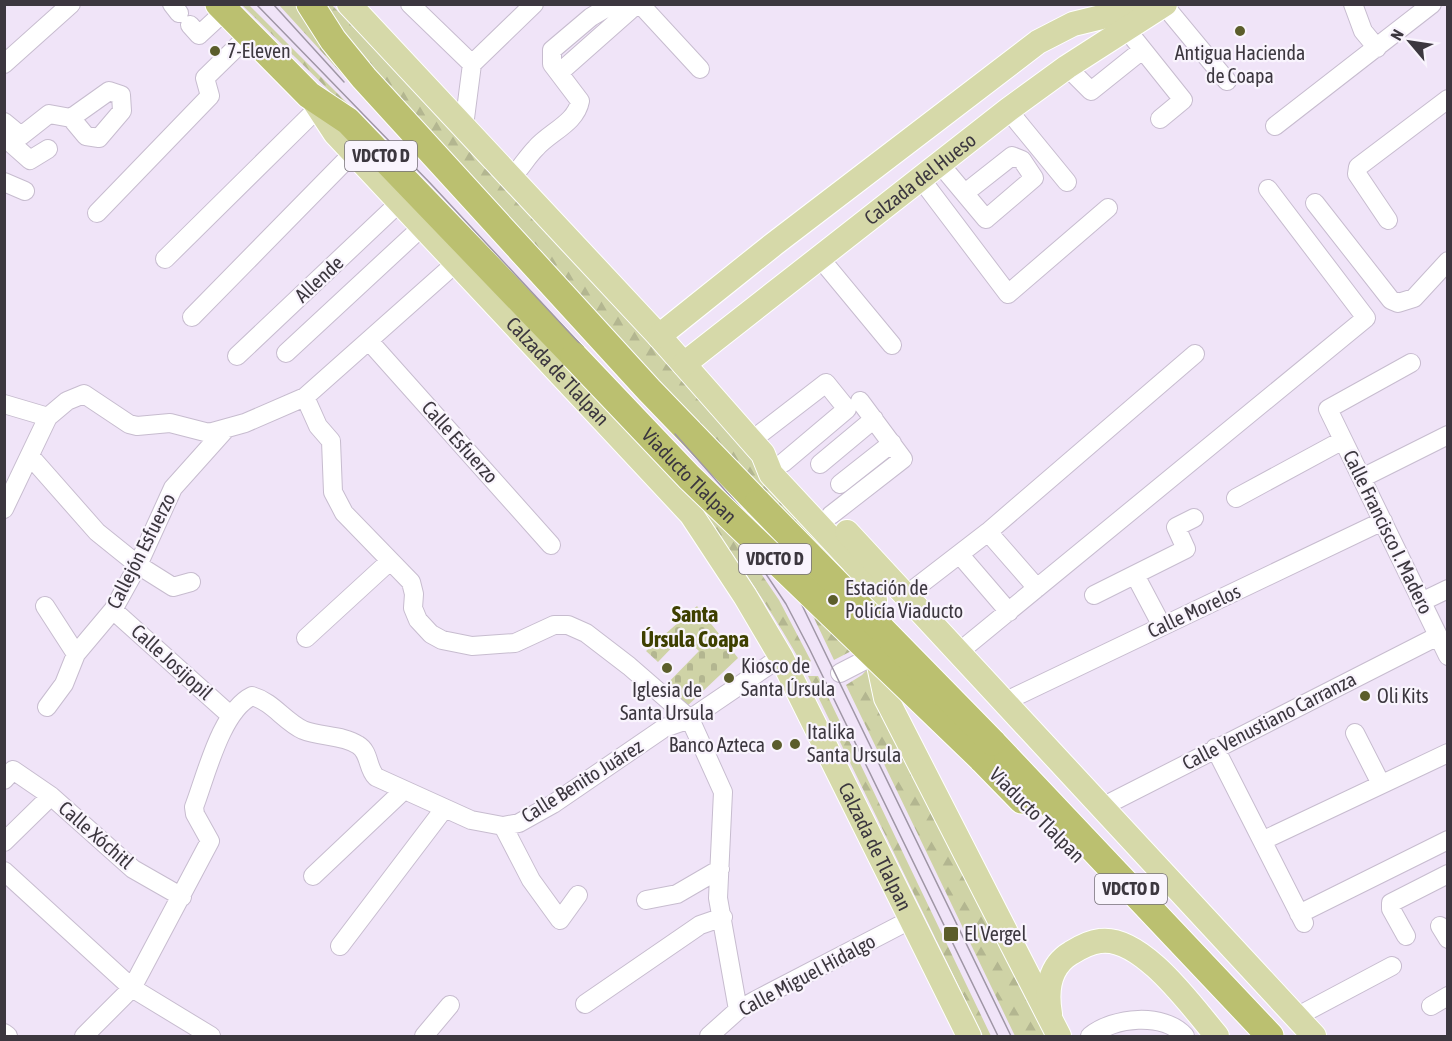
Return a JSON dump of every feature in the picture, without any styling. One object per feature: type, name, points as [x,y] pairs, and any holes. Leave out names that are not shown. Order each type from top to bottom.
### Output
[{"type":"highway","name":"Viaducto Tlalpan","points":[[310,4],[333,40],[364,78],[649,390],[758,503],[986,750],[1071,848],[1246,1036]]},
{"type":"highway","name":"Calzada de Tlalpan","points":[[222,8],[314,101]]},
{"type":"highway","name":"Viaducto Tlalpan","points":[[314,101],[348,121],[689,477],[986,750],[1269,1036]]},
{"type":"main road","points":[[349,4],[766,452],[831,515],[1006,701],[1101,808],[1314,1036]]},
{"type":"main road","name":"Calzada del Hueso","points":[[659,336],[774,244],[1038,42],[1073,24],[1118,13],[1130,4]]},
{"type":"main road","name":"Calzada del Hueso","points":[[684,364],[1008,110],[1077,66],[1164,5]]},
{"type":"main road","name":"Calzada de Tlalpan","points":[[314,101],[335,132],[691,514],[745,596],[781,657],[969,1036]]},
{"type":"main road","points":[[857,180],[881,211]]},
{"type":"main road","points":[[774,244],[800,274]]},
{"type":"main road","points":[[766,452],[771,474],[853,562],[875,600],[874,642],[886,698],[1055,1029]]},
{"type":"main road","points":[[1055,1029],[1047,999],[1050,980],[1056,966],[1068,955],[1101,940],[1138,951],[1217,1036]]},
{"type":"street","points":[[4,64],[71,4]]},
{"type":"street","points":[[410,4],[472,64]]},
{"type":"street","points":[[512,177],[536,148],[569,120],[579,107],[580,101],[552,64],[552,50],[591,17],[613,4]]},
{"type":"street","points":[[559,73],[639,4],[699,69]]},
{"type":"street","points":[[1353,4],[1364,31],[1377,48]]},
{"type":"street","points":[[1275,126],[1432,4]]},
{"type":"street","points":[[464,126],[472,64],[528,5]]},
{"type":"street","points":[[1164,5],[1227,81]]},
{"type":"street","points":[[180,14],[199,35],[222,8]]},
{"type":"street","points":[[1127,30],[1141,51],[1184,100],[1160,119]]},
{"type":"street","points":[[97,213],[210,96],[206,78],[249,35]]},
{"type":"street","points":[[1077,66],[1091,91],[1141,51]]},
{"type":"street","points":[[1388,220],[1358,174],[1358,167],[1448,99]]},
{"type":"street","points":[[165,259],[314,101]]},
{"type":"street","points":[[1008,110],[1067,182]]},
{"type":"street","points":[[4,122],[21,136],[49,114],[71,118]]},
{"type":"street","points":[[4,136],[30,160],[48,149]]},
{"type":"street","points":[[192,316],[354,152]]},
{"type":"street","points":[[940,164],[965,193]]},
{"type":"street","points":[[921,179],[1008,294],[1108,208]]},
{"type":"street","points":[[4,182],[25,191]]},
{"type":"street","points":[[959,652],[1366,318],[1268,189]]},
{"type":"street","name":"Allende","points":[[237,356],[400,202]]},
{"type":"street","points":[[1315,203],[1391,300],[1398,303],[1414,298],[1448,261]]},
{"type":"street","points":[[286,354],[423,226]]},
{"type":"street","points":[[820,258],[892,345]]},
{"type":"street","points":[[4,508],[48,417],[67,401],[84,394],[129,424],[170,423],[200,433],[224,431],[305,397],[457,262]]},
{"type":"street","name":"Calle Esfuerzo","points":[[369,342],[551,544]]},
{"type":"street","points":[[910,600],[1195,354]]},
{"type":"street","name":"Calle Francisco I. Madero","points":[[1411,363],[1328,409],[1448,656]]},
{"type":"street","points":[[305,397],[318,426],[331,441],[333,492],[344,513],[411,582],[416,614],[431,634],[442,640],[472,646],[515,643],[554,625],[568,625],[586,633],[629,666],[690,719],[723,792],[719,827],[718,898],[738,1010]]},
{"type":"street","points":[[831,515],[903,459],[860,400]]},
{"type":"street","points":[[4,404],[48,417]]},
{"type":"street","points":[[820,464],[874,419]]},
{"type":"street","name":"Callejón Esfuerzo","points":[[47,706],[64,684],[76,654],[113,610],[138,565],[173,488],[224,431]]},
{"type":"street","points":[[1362,478],[1448,435]]},
{"type":"street","points":[[1236,498],[1343,440]]},
{"type":"street","points":[[840,484],[892,443]]},
{"type":"street","points":[[30,456],[97,532],[138,565],[172,587],[190,582]]},
{"type":"street","points":[[1094,595],[1186,549],[1176,527],[1194,518]]},
{"type":"street","name":"Calle Morelos","points":[[1006,701],[1383,521]]},
{"type":"street","points":[[988,532],[1037,588]]},
{"type":"street","points":[[957,558],[1009,612]]},
{"type":"street","points":[[306,638],[390,561]]},
{"type":"street","points":[[1135,575],[1162,626]]},
{"type":"street","points":[[1421,602],[1448,588]]},
{"type":"street","points":[[45,606],[76,654]]},
{"type":"street","name":"Calle Josijopil","points":[[113,610],[230,715]]},
{"type":"street","name":"Calle Venustiano Carranza","points":[[1101,808],[1438,636]]},
{"type":"street","points":[[840,673],[877,654]]},
{"type":"street","name":"Calle Benito Juárez","points":[[230,715],[241,701],[252,696],[262,699],[302,729],[358,745],[365,753],[370,772],[404,790],[479,823],[503,826],[519,822],[553,804],[664,728],[690,719],[781,657]]},
{"type":"street","points":[[84,1036],[132,988],[210,841],[195,814],[194,807],[230,715]]},
{"type":"street","points":[[1355,733],[1381,784]]},
{"type":"street","points":[[1215,748],[1302,919],[1448,840]]},
{"type":"street","points":[[1263,840],[1448,753]]},
{"type":"street","name":"Calle Xóchitl","points":[[9,775],[51,796],[133,868],[182,897]]},
{"type":"street","points":[[314,876],[404,790]]},
{"type":"street","points":[[4,842],[51,796]]},
{"type":"street","points":[[340,946],[444,809]]},
{"type":"street","points":[[503,826],[531,880],[560,920],[578,895]]},
{"type":"street","points":[[646,900],[677,894],[720,869]]},
{"type":"street","points":[[4,871],[132,988],[211,1036]]},
{"type":"street","points":[[1406,936],[1391,909],[1391,903],[1448,874]]},
{"type":"street","points":[[585,1004],[700,925],[723,917]]},
{"type":"street","name":"Calle Miguel Hidalgo","points":[[709,1036],[738,1010],[910,920]]},
{"type":"street","points":[[1296,1017],[1392,966]]},
{"type":"street","points":[[1431,1006],[1448,996]]},
{"type":"street","points":[[424,1036],[450,1005]]},
{"type":"street","points":[[1090,1036],[1099,1029],[1130,1018],[1156,1022],[1185,1036]]},
{"type":"street","points":[[4,1033],[8,1036]]},
{"type":"green space","points":[[242,5],[249,5],[359,115],[350,111]]},
{"type":"green space","points":[[279,5],[302,5],[426,166]]},
{"type":"green space","points":[[320,5],[332,5],[596,282],[849,571],[861,646],[834,660],[814,618],[747,511],[763,498],[414,121]]},
{"type":"green space","points":[[580,350],[712,501],[779,600],[811,661],[803,666],[725,544]]},
{"type":"green space","points":[[697,606],[738,658],[683,710],[661,690],[699,651],[683,636],[658,662],[646,651]]},
{"type":"green space","points":[[872,664],[1054,1036],[1015,1036],[846,685],[862,675]]},
{"type":"green space","points":[[808,676],[818,676],[991,1036],[983,1036]]},
{"type":"tram line","points":[[256,4],[431,184],[679,450],[715,498],[786,604],[998,1036]]},
{"type":"tram line","points":[[273,4],[344,82]]},
{"type":"tram line","points":[[675,434],[740,507],[800,601],[1011,1036]]},
{"type":"place","name":"Antigua Hacienda de Coapa","points":[[1240,31]]},
{"type":"place","name":"7-Eleven","points":[[215,51]]},
{"type":"place","name":"Estación de Policía Viaducto","points":[[833,600]]},
{"type":"place","name":"Iglesia de Santa Ursula","points":[[667,668]]},
{"type":"place","name":"Kiosco de Santa Úrsula","points":[[729,678]]},
{"type":"place","name":"Oli Kits","points":[[1365,696]]},
{"type":"place","name":"Italika Santa Ursula","points":[[795,744]]},
{"type":"place","name":"Banco Azteca","points":[[777,745]]},
{"type":"place","name":"El Vergel","points":[[951,934]]},
{"type":"district","name":"Santa Úrsula Coapa","points":[[695,626]]}]
